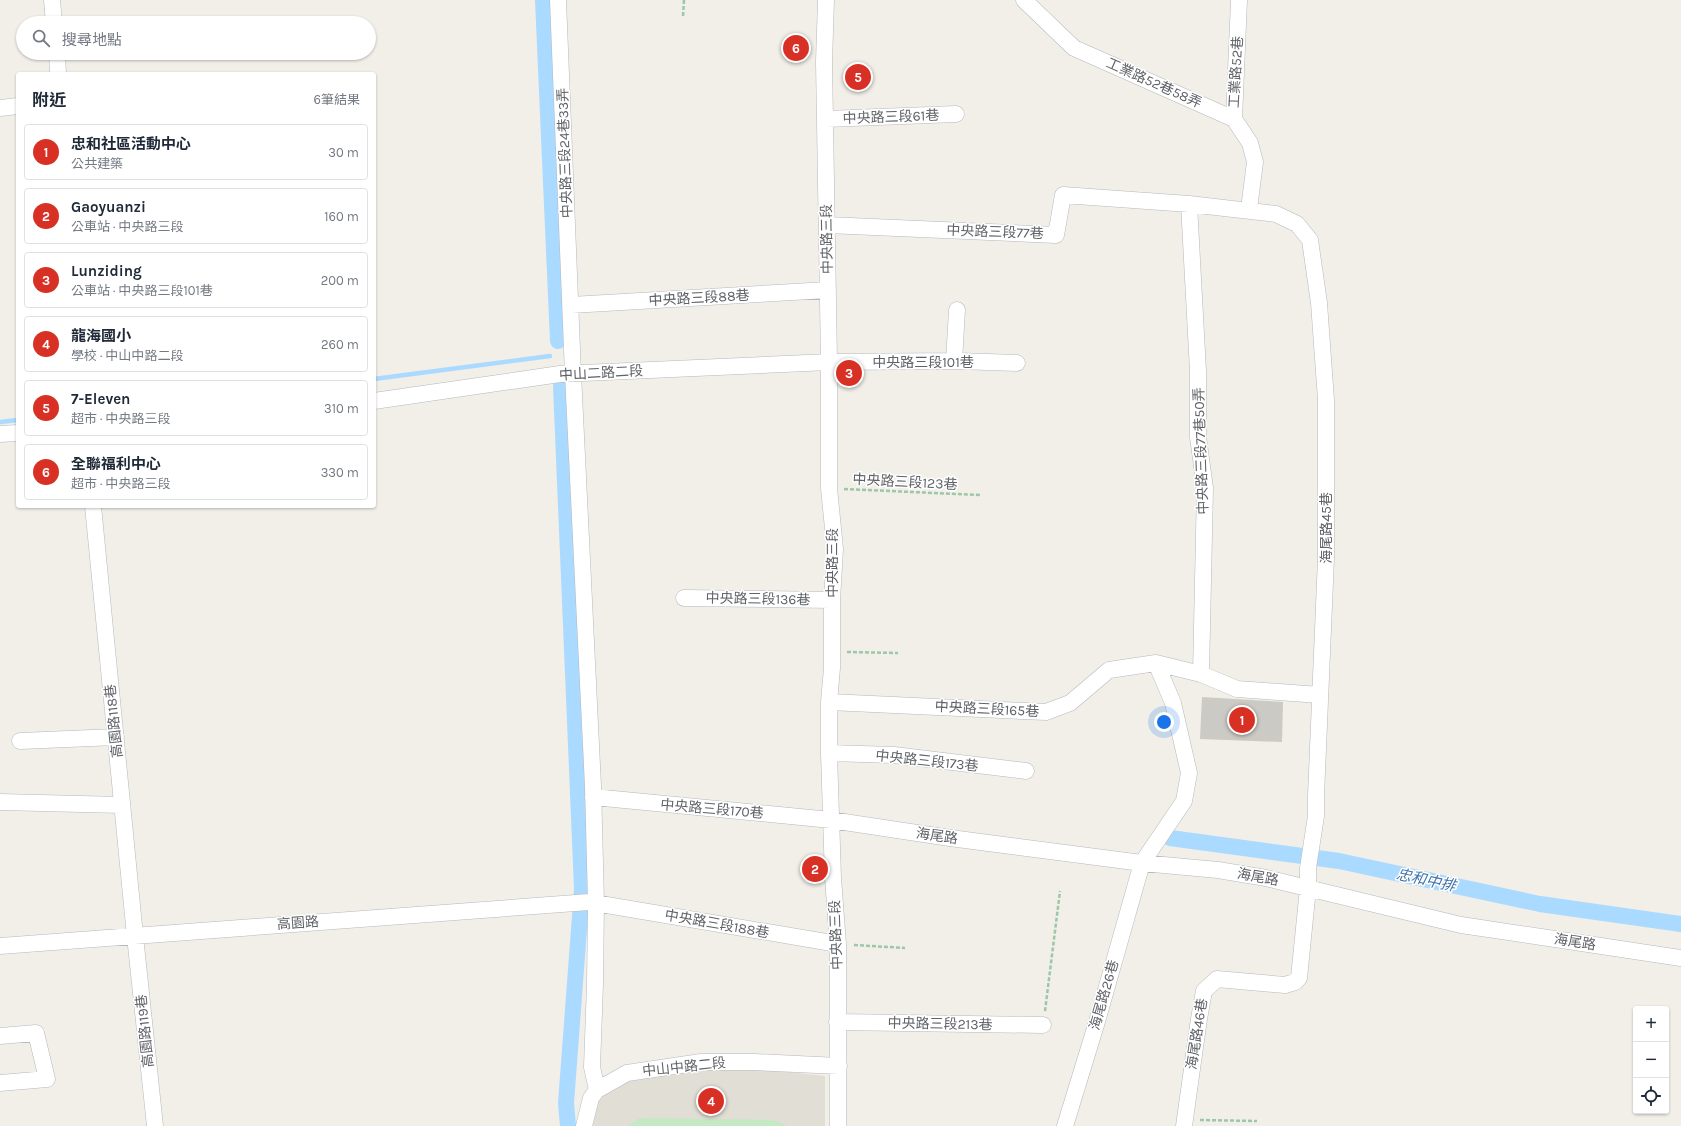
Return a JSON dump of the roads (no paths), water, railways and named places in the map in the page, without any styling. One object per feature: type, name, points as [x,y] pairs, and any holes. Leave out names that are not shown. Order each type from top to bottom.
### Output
[{"type":"street","points":[[52,0],[53,16]]},
{"type":"street","name":"中央路三段24巷33弄","points":[[558,0],[573,374],[593,797],[587,902],[595,984],[592,1067],[597,1090]]},
{"type":"street","name":"中央路三段","points":[[826,0],[824,62],[829,362],[829,488],[835,549],[832,600],[829,753],[838,944],[838,1126]]},
{"type":"street","name":"工業路52巷58弄","points":[[1024,0],[1074,48],[1234,118]]},
{"type":"street","name":"工業路52巷","points":[[1239,0],[1234,118],[1250,143],[1255,162],[1249,210]]},
{"type":"street","points":[[57,60],[58,72]]},
{"type":"street","points":[[0,108],[16,106]]},
{"type":"street","name":"中央路三段61巷","points":[[826,119],[956,114]]},
{"type":"street","name":"中央路三段77巷","points":[[827,225],[1056,235],[1063,195],[1249,210]]},
{"type":"street","name":"中央路三段77巷50弄","points":[[1189,204],[1198,371],[1198,437],[1205,488],[1201,674]]},
{"type":"street","name":"海尾路45巷","points":[[1249,210],[1276,214],[1297,224],[1310,240],[1319,303],[1326,400],[1326,558],[1316,816],[1308,868],[1308,888]]},
{"type":"street","name":"中央路三段88巷","points":[[571,305],[828,290]]},
{"type":"street","points":[[954,361],[957,310]]},
{"type":"street","name":"中央路三段101巷","points":[[829,362],[954,361],[1018,363]]},
{"type":"street","name":"中山二路二段","points":[[376,401],[560,374],[829,362]]},
{"type":"street","points":[[0,434],[16,433]]},
{"type":"street","name":"高園路118巷","points":[[93,508],[135,936]]},
{"type":"street","name":"中央路三段136巷","points":[[684,598],[832,600]]},
{"type":"street","points":[[1156,663],[1201,674],[1237,689],[1320,695]]},
{"type":"street","name":"中央路三段165巷","points":[[829,702],[1046,712],[1070,703],[1109,670],[1156,663]]},
{"type":"street","name":"海尾路26巷","points":[[1065,1126],[1096,1025],[1142,863],[1184,801],[1189,773],[1173,703],[1156,663]]},
{"type":"street","points":[[20,741],[116,737]]},
{"type":"street","name":"中央路三段173巷","points":[[829,753],[894,756],[1026,771]]},
{"type":"street","name":"中央路三段170巷","points":[[593,797],[831,820]]},
{"type":"street","points":[[0,802],[122,805]]},
{"type":"street","name":"海尾路","points":[[831,820],[950,838],[1142,863],[1225,871],[1266,878],[1461,925],[1681,958]]},
{"type":"street","name":"海尾路46巷","points":[[1185,1123],[1204,991],[1217,979],[1285,985],[1295,982],[1299,978],[1308,888]]},
{"type":"street","name":"高園路","points":[[0,946],[587,902]]},
{"type":"street","name":"中央路三段188巷","points":[[587,902],[838,944]]},
{"type":"street","name":"高園路119巷","points":[[135,936],[155,1126]]},
{"type":"street","name":"中央路三段213巷","points":[[837,1022],[1043,1025]]},
{"type":"street","points":[[0,1036],[36,1032],[47,1079],[0,1083]]},
{"type":"street","name":"中山中路二段","points":[[597,1090],[627,1073],[701,1062],[754,1062],[839,1066]]},
{"type":"street","points":[[584,1126],[591,1098],[597,1090]]},
{"type":"waterway","points":[[543,0],[558,341]]},
{"type":"waterway","points":[[376,379],[550,356]]},
{"type":"waterway","points":[[561,386],[582,889],[566,1103],[568,1126]]},
{"type":"waterway","points":[[0,422],[16,420]]},
{"type":"waterway","name":"忠和中排","points":[[1170,838],[1339,861],[1540,904],[1681,924]]},
{"type":"place","name":"全聯福利中心","points":[[796,48]]},
{"type":"place","name":"7-Eleven","points":[[858,77]]},
{"type":"place","name":"Lunziding","points":[[849,373]]},
{"type":"place","name":"忠和社區活動中心","points":[[1242,720]]},
{"type":"place","name":"Gaoyuanzi","points":[[815,869]]},
{"type":"place","name":"龍海國小","points":[[711,1101]]}]
